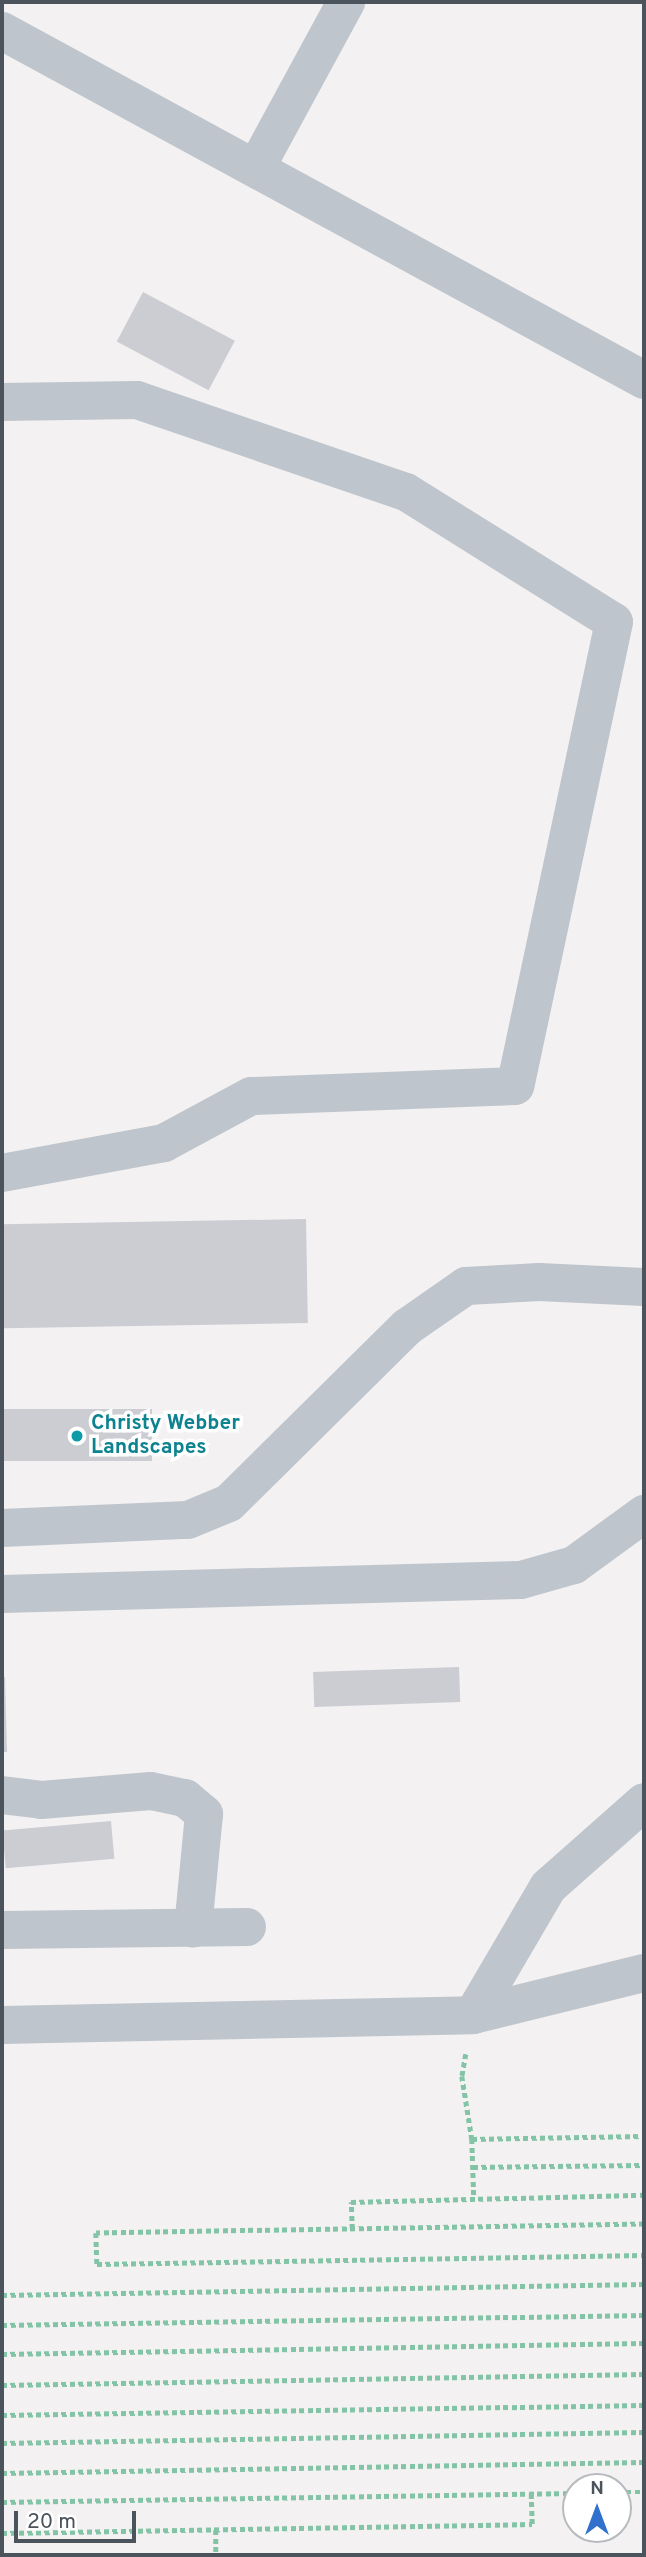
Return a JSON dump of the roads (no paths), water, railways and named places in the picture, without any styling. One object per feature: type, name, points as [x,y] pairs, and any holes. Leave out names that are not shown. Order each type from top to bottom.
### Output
[{"type":"lane","points":[[256,168],[346,2]]},
{"type":"lane","points":[[2,30],[644,380]]},
{"type":"lane","points":[[2,402],[137,400],[406,492],[614,622],[515,1087],[251,1096],[163,1143],[2,1173]]},
{"type":"lane","points":[[2,1528],[188,1520],[229,1503],[407,1327],[466,1286],[539,1282],[644,1286]]},
{"type":"lane","points":[[2,1594],[521,1580],[573,1565],[644,1514]]},
{"type":"lane","points":[[2,1795],[41,1800],[151,1791],[185,1798],[204,1814],[193,1928]]},
{"type":"lane","points":[[473,2015],[548,1887],[644,1802]]},
{"type":"lane","points":[[2,1930],[247,1927]]},
{"type":"lane","points":[[2,2025],[473,2015],[644,1973]]},
{"type":"place","name":"Christy Webber Landscapes","points":[[77,1436]]}]
